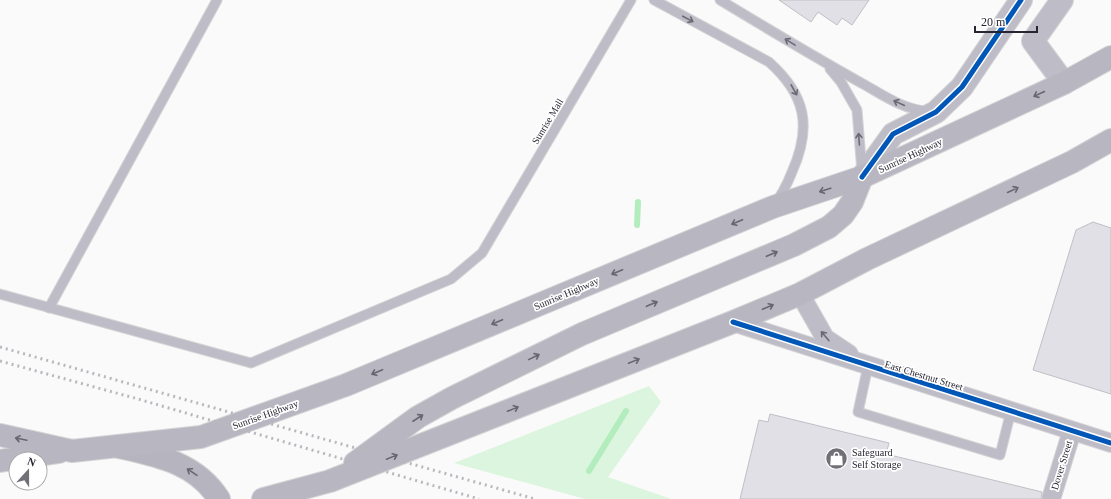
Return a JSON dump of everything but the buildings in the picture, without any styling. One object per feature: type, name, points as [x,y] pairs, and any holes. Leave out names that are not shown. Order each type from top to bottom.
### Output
[{"type":"highway","name":"Sunrise Highway","points":[[0,435],[72,450],[201,437],[346,385],[773,207],[862,177],[1064,83],[1111,57]]},
{"type":"highway","points":[[263,499],[293,495],[330,481],[733,322],[800,294],[867,259],[1072,162],[1111,140]]},
{"type":"highway","points":[[330,481],[418,417],[452,398],[582,334],[794,245],[829,227],[843,215],[852,202],[862,177]]},
{"type":"highway","points":[[0,461],[72,450]]},
{"type":"main road","points":[[115,446],[158,456],[190,469],[211,486],[220,499]]},
{"type":"street","points":[[862,177],[893,134],[936,112],[962,88],[1021,0]]},
{"type":"street","points":[[1062,0],[1033,41],[1064,83]]},
{"type":"street","name":"East Chestnut Street","points":[[800,294],[825,338],[868,366]]},
{"type":"street","name":"East Chestnut Street","points":[[733,322],[1111,443]]},
{"type":"street","name":"Dover Street","points":[[1051,499],[1072,431]]},
{"type":"lane","points":[[49,308],[217,0]]},
{"type":"lane","name":"Sunrise Mall","points":[[0,294],[251,363],[451,279],[482,253],[631,0]]},
{"type":"lane","points":[[654,0],[768,62],[783,75],[793,88],[800,104],[804,119],[803,141],[786,187],[773,207]]},
{"type":"lane","points":[[720,0],[823,62],[916,111],[936,112]]},
{"type":"lane","points":[[823,62],[841,82],[857,110],[862,177]]},
{"type":"lane","points":[[868,366],[858,412],[1000,455],[1011,411]]},
{"type":"green space","points":[[649,386],[661,402],[608,477],[671,499],[585,499],[454,463]]},
{"type":"waterway","points":[[637,225],[638,202]]},
{"type":"waterway","points":[[589,471],[626,411]]},
{"type":"railway","points":[[0,347],[535,499]]},
{"type":"railway","points":[[0,361],[138,399],[479,499]]},
{"type":"cycle path","points":[[862,177],[893,134],[936,112],[962,87],[1021,0]]},
{"type":"cycle path","points":[[733,322],[1111,443]]},
{"type":"place","name":"Safeguard Self Storage","points":[[837,458]]}]
